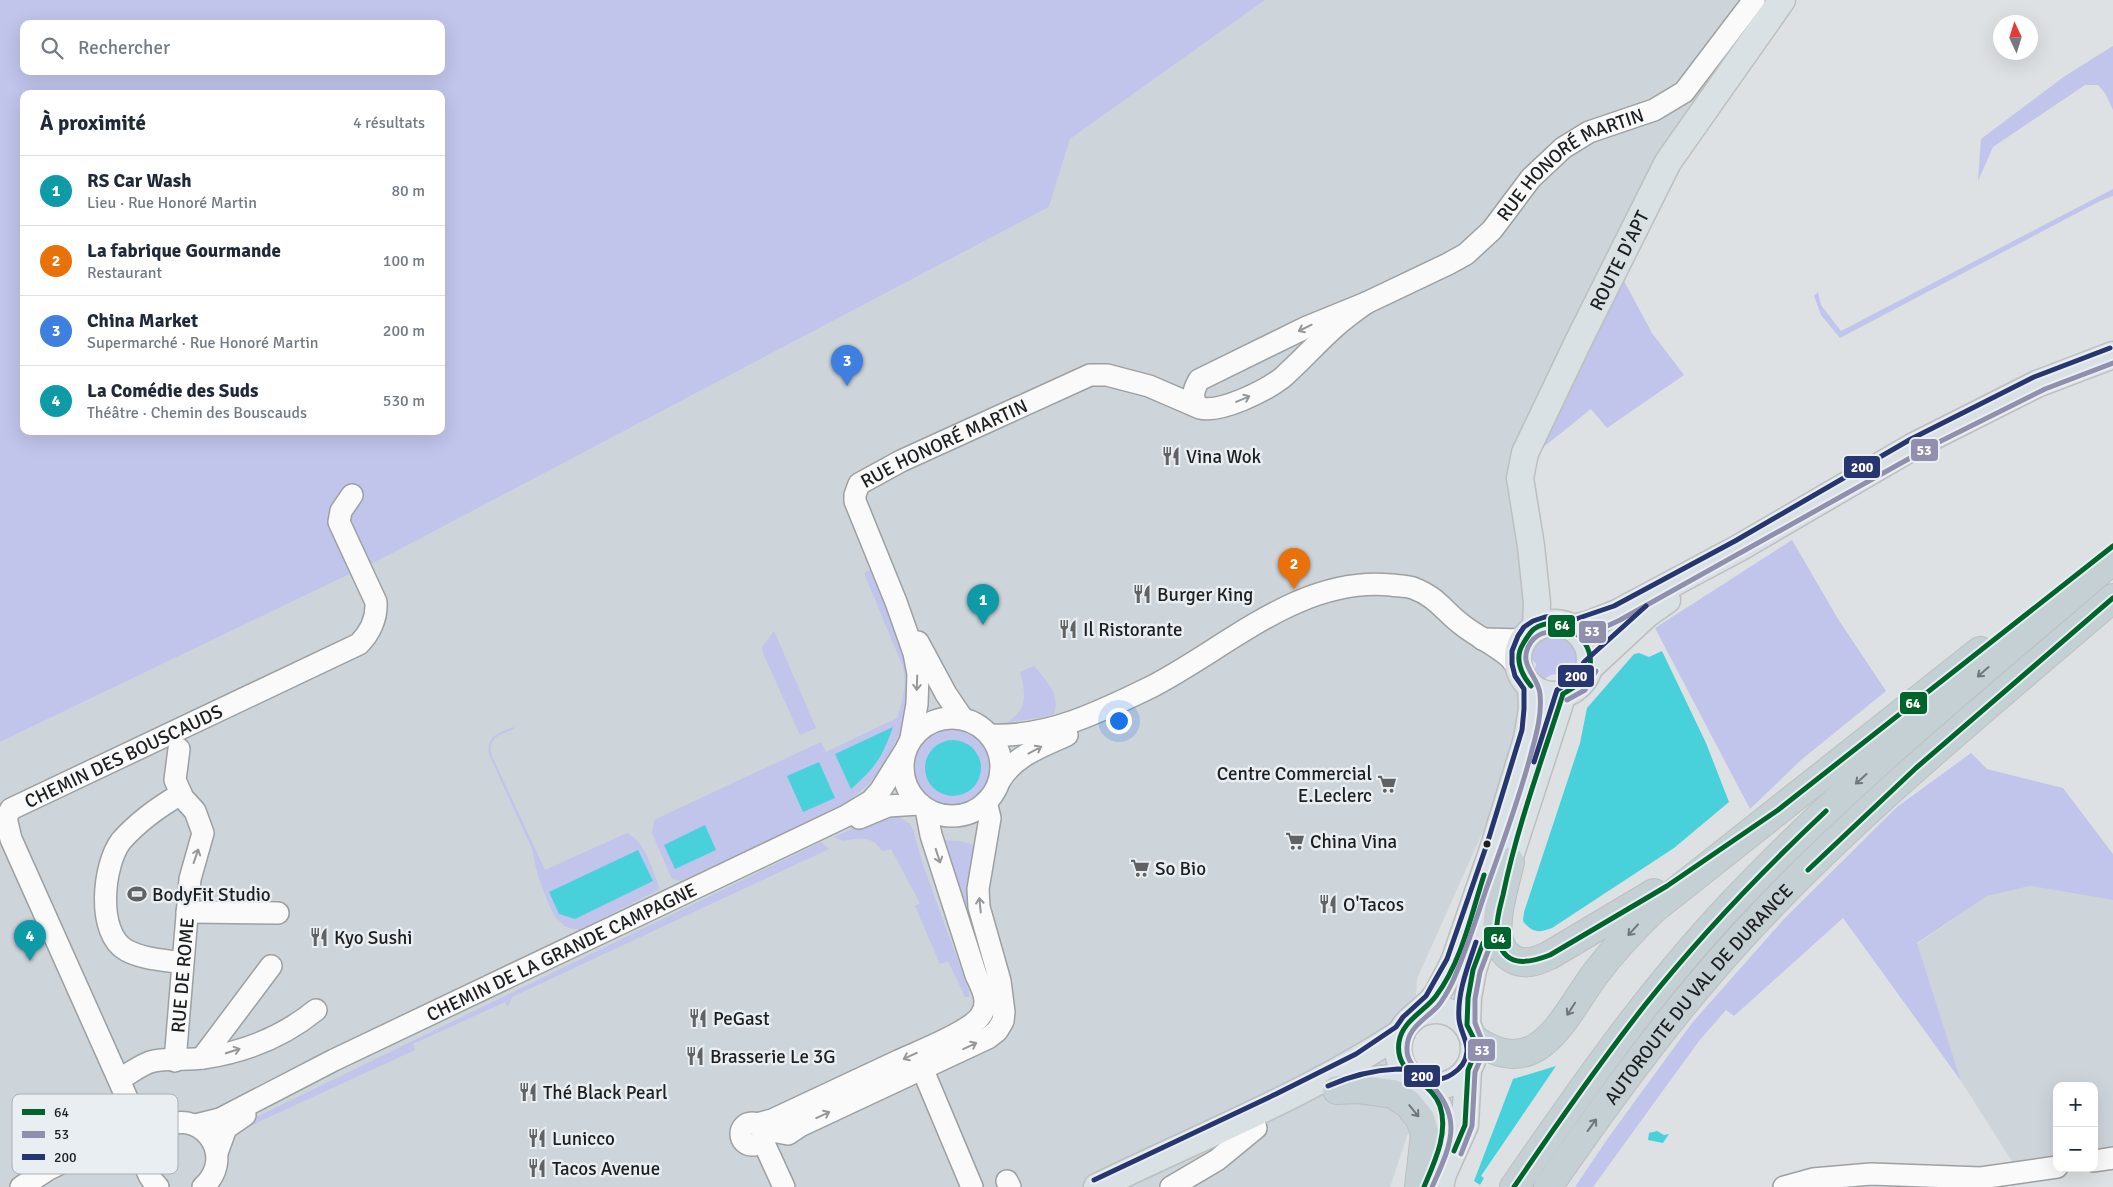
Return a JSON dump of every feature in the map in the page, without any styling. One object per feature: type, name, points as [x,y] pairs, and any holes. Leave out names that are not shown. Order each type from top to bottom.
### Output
[{"type":"highway","points":[[1470,1032],[1488,1049],[1511,1055],[1521,1054],[1539,1047],[1557,1030],[1599,969],[1640,922],[1670,895],[2113,546]]},
{"type":"highway","name":"AUTOROUTE DU VAL DE DURANCE","points":[[1514,1187],[1596,1070],[1646,1004],[1730,906],[1862,778],[2113,560]]},
{"type":"highway","name":"AUTOROUTE DU VAL DE DURANCE","points":[[1554,1180],[1642,1057],[1691,994],[1769,908],[1916,768],[2113,598]]},
{"type":"highway","points":[[1510,862],[1497,924],[1499,945],[1502,952],[1515,960],[1522,963],[1532,962],[1562,948],[1667,886],[1778,810]]},
{"type":"highway","points":[[1337,1090],[1393,1094],[1408,1104],[1420,1119],[1425,1134],[1419,1187]]},
{"type":"highway","points":[[1436,1183],[1443,1135]]},
{"type":"main road","name":"ROUTE D'APT","points":[[1530,634],[1537,603],[1531,546],[1520,478],[1525,453],[1668,162],[1782,0]]},
{"type":"main road","points":[[1443,1135],[1442,1112],[1437,1100],[1401,1064],[1398,1048],[1408,1025],[1432,1001],[1454,962],[1494,846],[1527,739],[1532,709],[1526,680],[1519,663],[1519,651],[1530,634],[1553,623],[1572,627],[1587,625],[1617,613],[1739,548],[1914,446],[2037,384],[2113,356]]},
{"type":"main road","points":[[1914,446],[2049,392],[2113,372]]},
{"type":"main road","name":"ROUTE D'APT","points":[[1531,546],[1549,591],[1572,627]]},
{"type":"main road","points":[[1526,680],[1541,692],[1552,695],[1563,694],[1580,684],[1590,667],[1646,615],[1739,548]]},
{"type":"main road","points":[[1572,627],[1588,645],[1590,667]]},
{"type":"main road","points":[[1436,1183],[1465,1125],[1468,1070],[1474,1056],[1470,1032],[1468,998],[1474,970],[1563,694]]},
{"type":"main road","points":[[1097,1187],[1279,1101],[1360,1060],[1427,1011],[1442,1010],[1456,1015],[1470,1032]]},
{"type":"main road","points":[[1133,1187],[1337,1090],[1359,1082],[1417,1081],[1440,1086],[1456,1081],[1468,1070]]},
{"type":"street","name":"RUE HONORÉ MARTIN","points":[[1149,386],[1179,386],[1199,380],[1338,313],[1366,303],[1466,254],[1492,230],[1518,194],[1541,167],[1581,135],[1654,110],[1680,95],[1754,0]]},
{"type":"street","name":"RUE HONORÉ MARTIN","points":[[908,744],[917,704],[918,674],[914,653],[896,602],[855,502],[856,489],[863,480],[1090,375],[1107,375],[1149,386],[1208,410],[1226,406],[1250,396],[1280,378],[1336,326],[1366,303]]},
{"type":"street","points":[[1264,348],[1273,349],[1283,356],[1286,362],[1286,373]]},
{"type":"street","points":[[1197,406],[1193,396],[1199,380]]},
{"type":"street","name":"CHEMIN DES BOUSCAUDS","points":[[126,1094],[11,839],[6,818],[11,809],[359,644],[370,631],[376,614],[376,602],[340,522],[341,510],[352,495]]},
{"type":"street","points":[[990,735],[1012,736],[1048,730],[1077,720],[1152,686],[1249,628],[1298,602],[1350,585],[1375,584],[1412,588],[1436,599],[1453,618],[1480,639],[1509,657],[1526,680]]},
{"type":"street","points":[[922,807],[938,814],[950,816],[964,815],[976,810],[994,793],[999,782],[1015,762],[1034,749],[1159,693],[1255,634],[1313,606],[1352,594],[1376,594],[1408,599],[1453,618]]},
{"type":"street","name":"RUE HONORÉ MARTIN","points":[[896,602],[946,694],[963,718]]},
{"type":"street","points":[[1480,639],[1530,634]]},
{"type":"street","points":[[760,1138],[779,1116],[968,1028],[981,1015],[986,1001],[983,990],[976,975],[922,807],[910,793],[904,780],[902,765],[908,744],[922,728],[934,720],[963,718],[978,724],[990,735],[998,749],[1001,765],[999,782]]},
{"type":"street","name":"CHEMIN DE LA GRANDE CAMPAGNE","points":[[196,1126],[220,1119],[343,1056],[846,816],[871,801],[880,791],[908,744]]},
{"type":"street","name":"RUE DE ROME","points":[[175,1061],[191,874],[203,837],[203,829],[195,811],[181,794],[175,780],[179,749]]},
{"type":"street","points":[[181,794],[166,803],[138,826],[118,847],[108,873],[106,902],[110,928],[116,941],[125,949],[135,954],[182,963]]},
{"type":"street","points":[[760,1138],[788,1134],[800,1126],[988,1038],[997,1031],[1003,1021],[1004,998],[979,907],[978,889],[990,818],[986,802]]},
{"type":"street","name":"CHEMIN DE LA GRANDE CAMPAGNE","points":[[207,1185],[214,1173],[217,1153],[224,1131],[229,1124],[294,1089],[573,953],[850,822],[888,806],[922,807]]},
{"type":"street","points":[[187,912],[278,913]]},
{"type":"street","points":[[202,1058],[271,966]]},
{"type":"street","points":[[121,1082],[150,1062],[175,1061],[226,1054],[266,1040],[295,1026],[316,1010]]},
{"type":"street","points":[[922,1068],[972,1187]]},
{"type":"street","name":"CHEMIN DES BOUSCAUDS","points":[[121,1082],[131,1094]]},
{"type":"street","name":"CHEMIN DES BOUSCAUDS","points":[[121,1082],[123,1094]]},
{"type":"street","points":[[178,1123],[185,1122],[206,1132],[213,1142],[217,1153]]},
{"type":"street","points":[[1171,1187],[1192,1181],[1256,1128]]},
{"type":"street","points":[[760,1138],[784,1187]]},
{"type":"street","points":[[2098,1160],[2113,1158]]},
{"type":"street","points":[[1784,1187],[1813,1179],[1870,1174],[1981,1178],[2053,1168]]},
{"type":"street","points":[[21,1187],[41,1174]]},
{"type":"street","points":[[149,1174],[151,1180],[158,1187]]},
{"type":"shaded area","points":[[0,0],[1265,0],[1070,139],[1049,207],[389,555],[0,742]]},
{"type":"shaded area","points":[[1265,0],[1772,0],[1525,439],[1529,617],[1523,704],[1488,820],[1417,979],[1409,1130],[1390,1187],[0,1187],[0,742],[389,555],[1049,207],[1070,139]]},
{"type":"shaded area","points":[[2113,46],[2113,110],[2105,93],[2098,85],[2085,85],[1993,147],[1978,181],[1981,139],[2065,76]]},
{"type":"shaded area","points":[[2113,189],[2113,196],[2100,201],[1840,338],[1821,315],[1814,296],[1818,292],[1821,305],[1841,331]]},
{"type":"shaded area","points":[[1624,281],[1652,333],[1684,375],[1607,428],[1591,409],[1536,453]]},
{"type":"shaded area","points":[[1792,540],[1838,619],[1886,691],[1801,760],[1750,809],[1655,628]]},
{"type":"shaded area","points":[[871,569],[905,648],[912,682],[904,724],[886,762],[870,783],[849,801],[680,881],[672,879],[652,833],[654,820],[821,742],[826,752],[897,718],[904,693],[903,667],[864,573]]},
{"type":"shaded area","points":[[774,631],[816,728],[800,735],[763,653],[762,647]]},
{"type":"shaded area","points":[[1555,631],[1564,632],[1581,650],[1579,667],[1568,680],[1556,674],[1544,680],[1534,672],[1536,664],[1530,657],[1530,652],[1537,639]]},
{"type":"shaded area","points":[[1034,666],[1054,694],[1056,707],[1054,714],[1040,718],[1007,722],[1019,712],[1024,700],[1020,672]]},
{"type":"shaded area","points":[[513,727],[514,729],[494,740],[491,754],[545,870],[627,833],[634,837],[644,850],[660,889],[579,930],[566,927],[555,917],[538,876],[532,849],[489,754],[492,739]]},
{"type":"shaded area","points":[[952,728],[967,731],[980,739],[988,752],[991,767],[988,782],[980,795],[967,803],[952,806],[937,803],[924,795],[916,782],[913,767],[916,752],[924,739],[937,731]]},
{"type":"shaded area","points":[[1971,753],[1987,769],[2063,788],[2113,854],[2113,900],[2030,886],[1987,896],[1917,943],[1961,1081],[1843,918],[1734,1016],[1726,1010],[1699,1041],[1593,1187],[1575,1187],[1608,1138],[1692,1023],[1783,920],[1897,807]]},
{"type":"shaded area","points":[[899,817],[910,824],[913,830],[923,865],[969,991],[969,997],[965,997],[948,961],[940,964],[915,906],[920,903],[891,849],[882,851],[874,842],[865,839],[843,841],[834,837],[877,818]]},
{"type":"shaded area","points":[[938,840],[960,841],[977,846],[968,899],[972,923],[980,947],[975,949]]},
{"type":"shaded area","points":[[821,842],[829,849],[512,997],[508,1007],[505,1002],[413,1044],[415,1050],[243,1129],[244,1123]]},
{"type":"shaded area","points":[[2030,886],[2113,900],[2113,1152],[2098,1154],[2098,1082],[2053,1082],[2053,1161],[2015,1166],[1961,1081],[1917,944],[1987,896]]},
{"type":"water","points":[[1662,651],[1706,743],[1729,802],[1674,848],[1552,928],[1543,931],[1533,930],[1523,921],[1524,912],[1580,743],[1587,708],[1634,654],[1639,653],[1649,657]]},
{"type":"water","points":[[893,727],[877,762],[851,789],[835,754]]},
{"type":"water","points":[[953,740],[973,748],[981,768],[973,788],[953,796],[933,788],[925,768],[933,748]]},
{"type":"water","points":[[819,762],[835,798],[803,812],[787,776]]},
{"type":"water","points":[[705,825],[716,850],[675,869],[664,845]]},
{"type":"water","points":[[638,850],[653,881],[575,919],[559,914],[549,892]]},
{"type":"water","points":[[1556,1066],[1481,1176],[1484,1178],[1480,1185],[1474,1181],[1513,1079]]},
{"type":"water","points":[[1657,1131],[1664,1135],[1669,1134],[1663,1143],[1648,1140],[1649,1133]]},
{"type":"transit line","name":"200","points":[[1094,1180],[1356,1054],[1396,1027],[1403,1017],[1426,996],[1447,959],[1487,844],[1522,730],[1524,689],[1515,676],[1512,664],[1512,651],[1524,627],[1533,621],[1545,617],[1559,616],[1573,620],[1614,606],[1735,541],[1911,439],[2034,377],[2110,348]]},
{"type":"transit line","name":"53","points":[[1432,1187],[1450,1141],[1449,1115],[1435,1089],[1410,1061],[1407,1054],[1408,1042],[1413,1030],[1438,1006],[1452,983],[1471,935],[1522,785],[1536,736],[1540,708],[1540,694],[1526,657],[1531,642],[1536,637],[1548,632],[1580,634],[1600,629],[1620,620],[1937,443],[2045,389],[2113,363]]},
{"type":"transit line","name":"64","points":[[1563,694],[1523,819],[1498,915],[1497,936],[1500,946],[1505,954],[1517,961],[1533,960],[1550,955],[1667,886],[1778,810],[2113,546]]},
{"type":"transit line","name":"64","points":[[1808,870],[1916,768],[2113,598]]},
{"type":"transit line","name":"200","points":[[1534,762],[1557,690],[1575,679],[1584,662],[1646,606]]},
{"type":"transit line","name":"64","points":[[1531,686],[1520,666],[1520,649],[1534,629],[1546,624],[1558,624],[1570,629],[1580,637],[1587,647],[1590,658],[1589,670],[1582,681],[1563,694]]},
{"type":"transit line","name":"53","points":[[1567,700],[1585,690],[1596,671]]},
{"type":"transit line","name":"64","points":[[1514,1187],[1594,1072],[1666,979],[1732,905],[1826,811]]},
{"type":"transit line","name":"64","points":[[1424,1187],[1442,1137],[1442,1116],[1440,1106],[1435,1097],[1407,1070],[1402,1062],[1399,1053],[1399,1042],[1409,1022],[1436,996],[1453,968],[1465,937],[1484,875]]},
{"type":"transit line","name":"200","points":[[1328,1086],[1353,1076],[1371,1072],[1398,1069],[1414,1072],[1427,1078],[1440,1079],[1458,1070],[1467,1052],[1459,1019],[1460,999],[1476,942]]},
{"type":"transit line","name":"64","points":[[1454,1151],[1465,1125],[1468,1070],[1474,1056],[1474,1039],[1467,1025],[1468,998],[1473,970],[1483,943]]},
{"type":"transit line","name":"53","points":[[1461,1154],[1472,1126],[1475,1072],[1482,1056],[1481,1038],[1475,1023],[1475,999],[1480,972],[1490,946]]},
{"type":"place","name":"China Market","points":[[847,386]]},
{"type":"place","name":"Vina Wok","points":[[1171,456]]},
{"type":"place","name":"La fabrique Gourmande","points":[[1294,589]]},
{"type":"place","name":"Burger King","points":[[1142,594]]},
{"type":"place","name":"RS Car Wash","points":[[983,625]]},
{"type":"place","name":"Il Ristorante","points":[[1068,629]]},
{"type":"place","name":"Centre Commercial E.Leclerc","points":[[1387,784]]},
{"type":"place","name":"China Vina","points":[[1295,841]]},
{"type":"place","name":"So Bio","points":[[1140,868]]},
{"type":"place","name":"BodyFit Studio","points":[[137,894]]},
{"type":"place","name":"O'Tacos","points":[[1328,904]]},
{"type":"place","name":"Kyo Sushi","points":[[319,937]]},
{"type":"place","name":"La Comédie des Suds","points":[[30,961]]},
{"type":"place","name":"PeGast","points":[[698,1018]]},
{"type":"place","name":"Brasserie Le 3G","points":[[695,1056]]},
{"type":"place","name":"Thé Black Pearl","points":[[528,1092]]},
{"type":"place","name":"Lunicco","points":[[537,1138]]},
{"type":"place","name":"Tacos Avenue","points":[[537,1168]]}]
